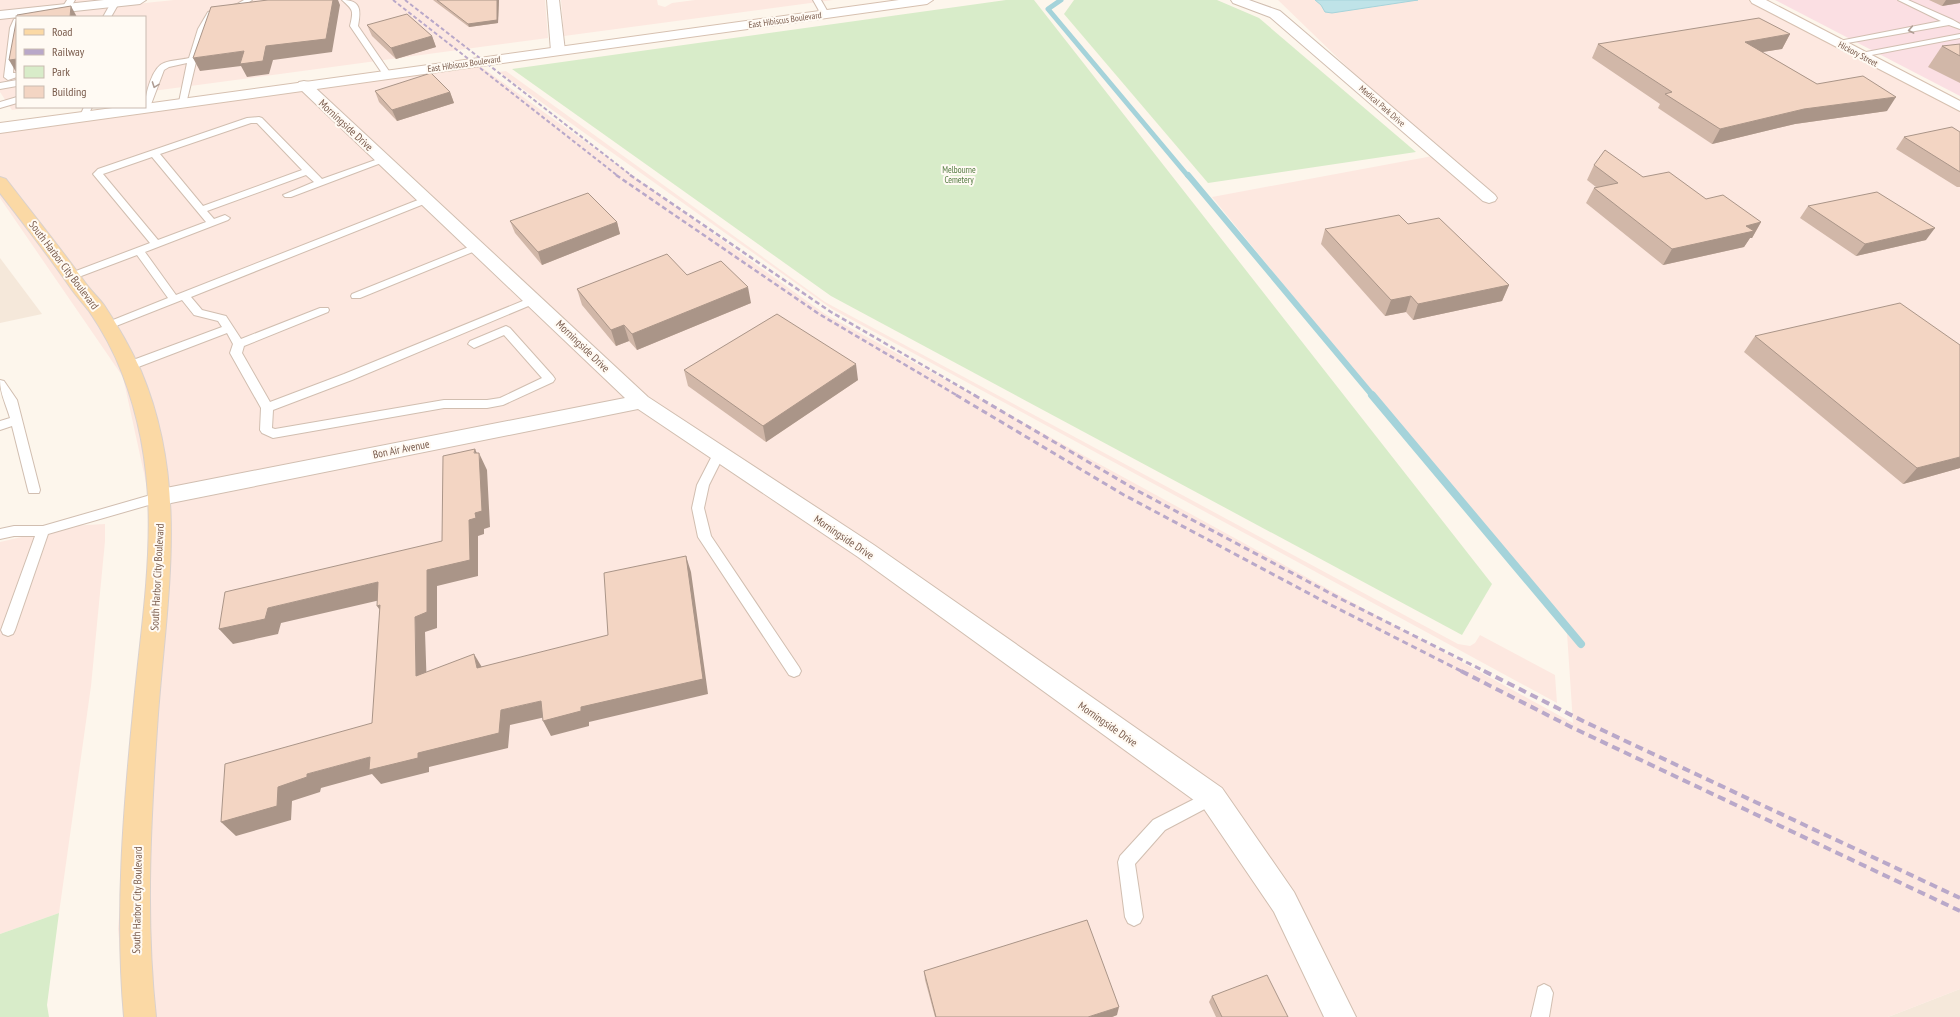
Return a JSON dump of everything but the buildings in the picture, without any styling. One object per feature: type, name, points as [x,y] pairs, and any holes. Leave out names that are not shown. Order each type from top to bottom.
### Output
[{"type":"main road","name":"South Harbor City Boulevard","points":[[0,182],[72,276],[107,326],[129,366],[144,407],[155,450],[161,497],[160,560],[147,693],[138,826],[135,923],[137,992],[140,1017]]},
{"type":"street","points":[[23,16],[68,4],[140,0]]},
{"type":"street","points":[[553,0],[558,51]]},
{"type":"street","name":"East Hibiscus Boulevard","points":[[146,107],[927,0]]},
{"type":"street","name":"Medical Park Drive","points":[[1238,0],[1275,14],[1489,198]]},
{"type":"street","name":"Medical Park Drive","points":[[1266,0],[1272,6],[1275,14]]},
{"type":"street","name":"Hickory Street","points":[[1756,0],[1960,107]]},
{"type":"street","points":[[0,15],[16,17]]},
{"type":"street","name":"Morningside Drive","points":[[304,85],[641,402],[866,551],[1212,797],[1284,902],[1340,1017]]},
{"type":"street","name":"East Hibiscus Boulevard","points":[[0,128],[86,111],[131,108]]},
{"type":"street","name":"Bon Air Avenue","points":[[161,497],[641,402]]},
{"type":"lane","points":[[183,102],[203,26],[207,18],[217,11],[244,5],[248,0]]},
{"type":"lane","points":[[346,0],[352,3],[357,13],[354,26],[387,74]]},
{"type":"lane","points":[[817,0],[826,14]]},
{"type":"lane","points":[[1902,0],[1960,28]]},
{"type":"lane","points":[[108,16],[115,2]]},
{"type":"lane","points":[[1838,43],[1950,22]]},
{"type":"lane","points":[[16,24],[14,28],[8,77],[16,75]]},
{"type":"lane","points":[[1861,55],[1960,36]]},
{"type":"lane","points":[[146,107],[160,69],[166,64],[194,60]]},
{"type":"lane","points":[[0,71],[9,69]]},
{"type":"lane","points":[[0,86],[16,83]]},
{"type":"lane","points":[[0,105],[16,100]]},
{"type":"lane","points":[[156,244],[98,174],[106,169],[250,120],[259,120],[320,183]]},
{"type":"lane","points":[[154,153],[212,223]]},
{"type":"lane","points":[[288,195],[384,160]]},
{"type":"lane","points":[[201,210],[308,171]]},
{"type":"lane","points":[[107,326],[426,200]]},
{"type":"lane","points":[[72,276],[225,218]]},
{"type":"lane","points":[[356,296],[476,247]]},
{"type":"lane","points":[[138,250],[179,297],[198,313],[222,318],[239,344]]},
{"type":"lane","points":[[267,408],[348,377],[534,300]]},
{"type":"lane","points":[[324,310],[239,344],[236,353],[267,408],[266,430],[273,434],[444,404],[487,404],[503,401],[549,378],[506,330],[474,344]]},
{"type":"lane","points":[[129,366],[229,328]]},
{"type":"lane","points":[[0,384],[11,400],[34,490]]},
{"type":"lane","points":[[0,426],[16,420]]},
{"type":"lane","points":[[718,454],[703,485],[698,508],[705,537],[794,671]]},
{"type":"lane","points":[[0,534],[14,531],[43,531],[161,497]]},
{"type":"lane","points":[[8,630],[43,531]]},
{"type":"lane","points":[[1134,917],[1126,862],[1160,825],[1212,797]]},
{"type":"lane","points":[[1540,1017],[1544,993]]},
{"type":"shaded area","points":[[0,0],[107,0],[0,11]]},
{"type":"shaded area","points":[[174,0],[545,0],[548,38],[146,92],[146,16],[19,16]]},
{"type":"shaded area","points":[[561,0],[657,0],[658,5],[665,7],[672,3],[695,0],[833,0],[564,36]]},
{"type":"shaded area","points":[[1278,0],[1763,0],[1960,104],[1960,989],[1888,1017],[127,1017],[118,929],[143,647],[150,501],[123,377],[0,198],[0,127],[136,108],[146,108],[146,107],[473,61],[825,314],[1573,723],[1567,633],[1212,197],[1438,155]]},
{"type":"shaded area","points":[[1775,0],[1960,0],[1960,96]]},
{"type":"shaded area","points":[[16,16],[16,108],[25,108],[12,110],[0,92],[0,18]]},
{"type":"shaded area","points":[[506,71],[825,302],[1458,644],[1470,646],[1475,643],[1480,635],[1555,675],[1557,703],[832,309],[499,72]]},
{"type":"shaded area","points":[[0,258],[42,314],[0,323]]},
{"type":"shaded area","points":[[105,524],[105,541],[91,686],[59,913],[0,934],[0,542],[69,526]]},
{"type":"shaded area","points":[[1960,989],[1960,1017],[1888,1017]]},
{"type":"green space","name":"Melbourne Cemetery","points":[[1006,0],[1034,0],[1492,584],[1462,635],[831,296],[512,69]]},
{"type":"green space","points":[[1074,0],[1217,0],[1259,18],[1416,152],[1208,183],[1064,14]]},
{"type":"green space","points":[[59,913],[47,1005],[49,1017],[0,1017],[0,934]]},
{"type":"water","points":[[1315,0],[1418,0],[1332,13],[1325,12],[1321,5]]},
{"type":"waterway","points":[[1061,0],[1048,9],[1188,176]]},
{"type":"waterway","points":[[1188,175],[1373,396]]},
{"type":"waterway","points":[[1372,395],[1581,644]]},
{"type":"railway","points":[[393,0],[618,176]]},
{"type":"railway","points":[[405,0],[632,176]]},
{"type":"railway","points":[[616,175],[819,314],[958,396]]},
{"type":"railway","points":[[630,175],[831,312],[976,396]]},
{"type":"railway","points":[[956,395],[1124,495],[1325,602],[1463,672]]},
{"type":"railway","points":[[974,395],[1138,491],[1339,598],[1486,672]]},
{"type":"railway","points":[[1461,671],[1571,727],[1960,911]]},
{"type":"railway","points":[[1484,671],[1585,722],[1960,898]]}]
